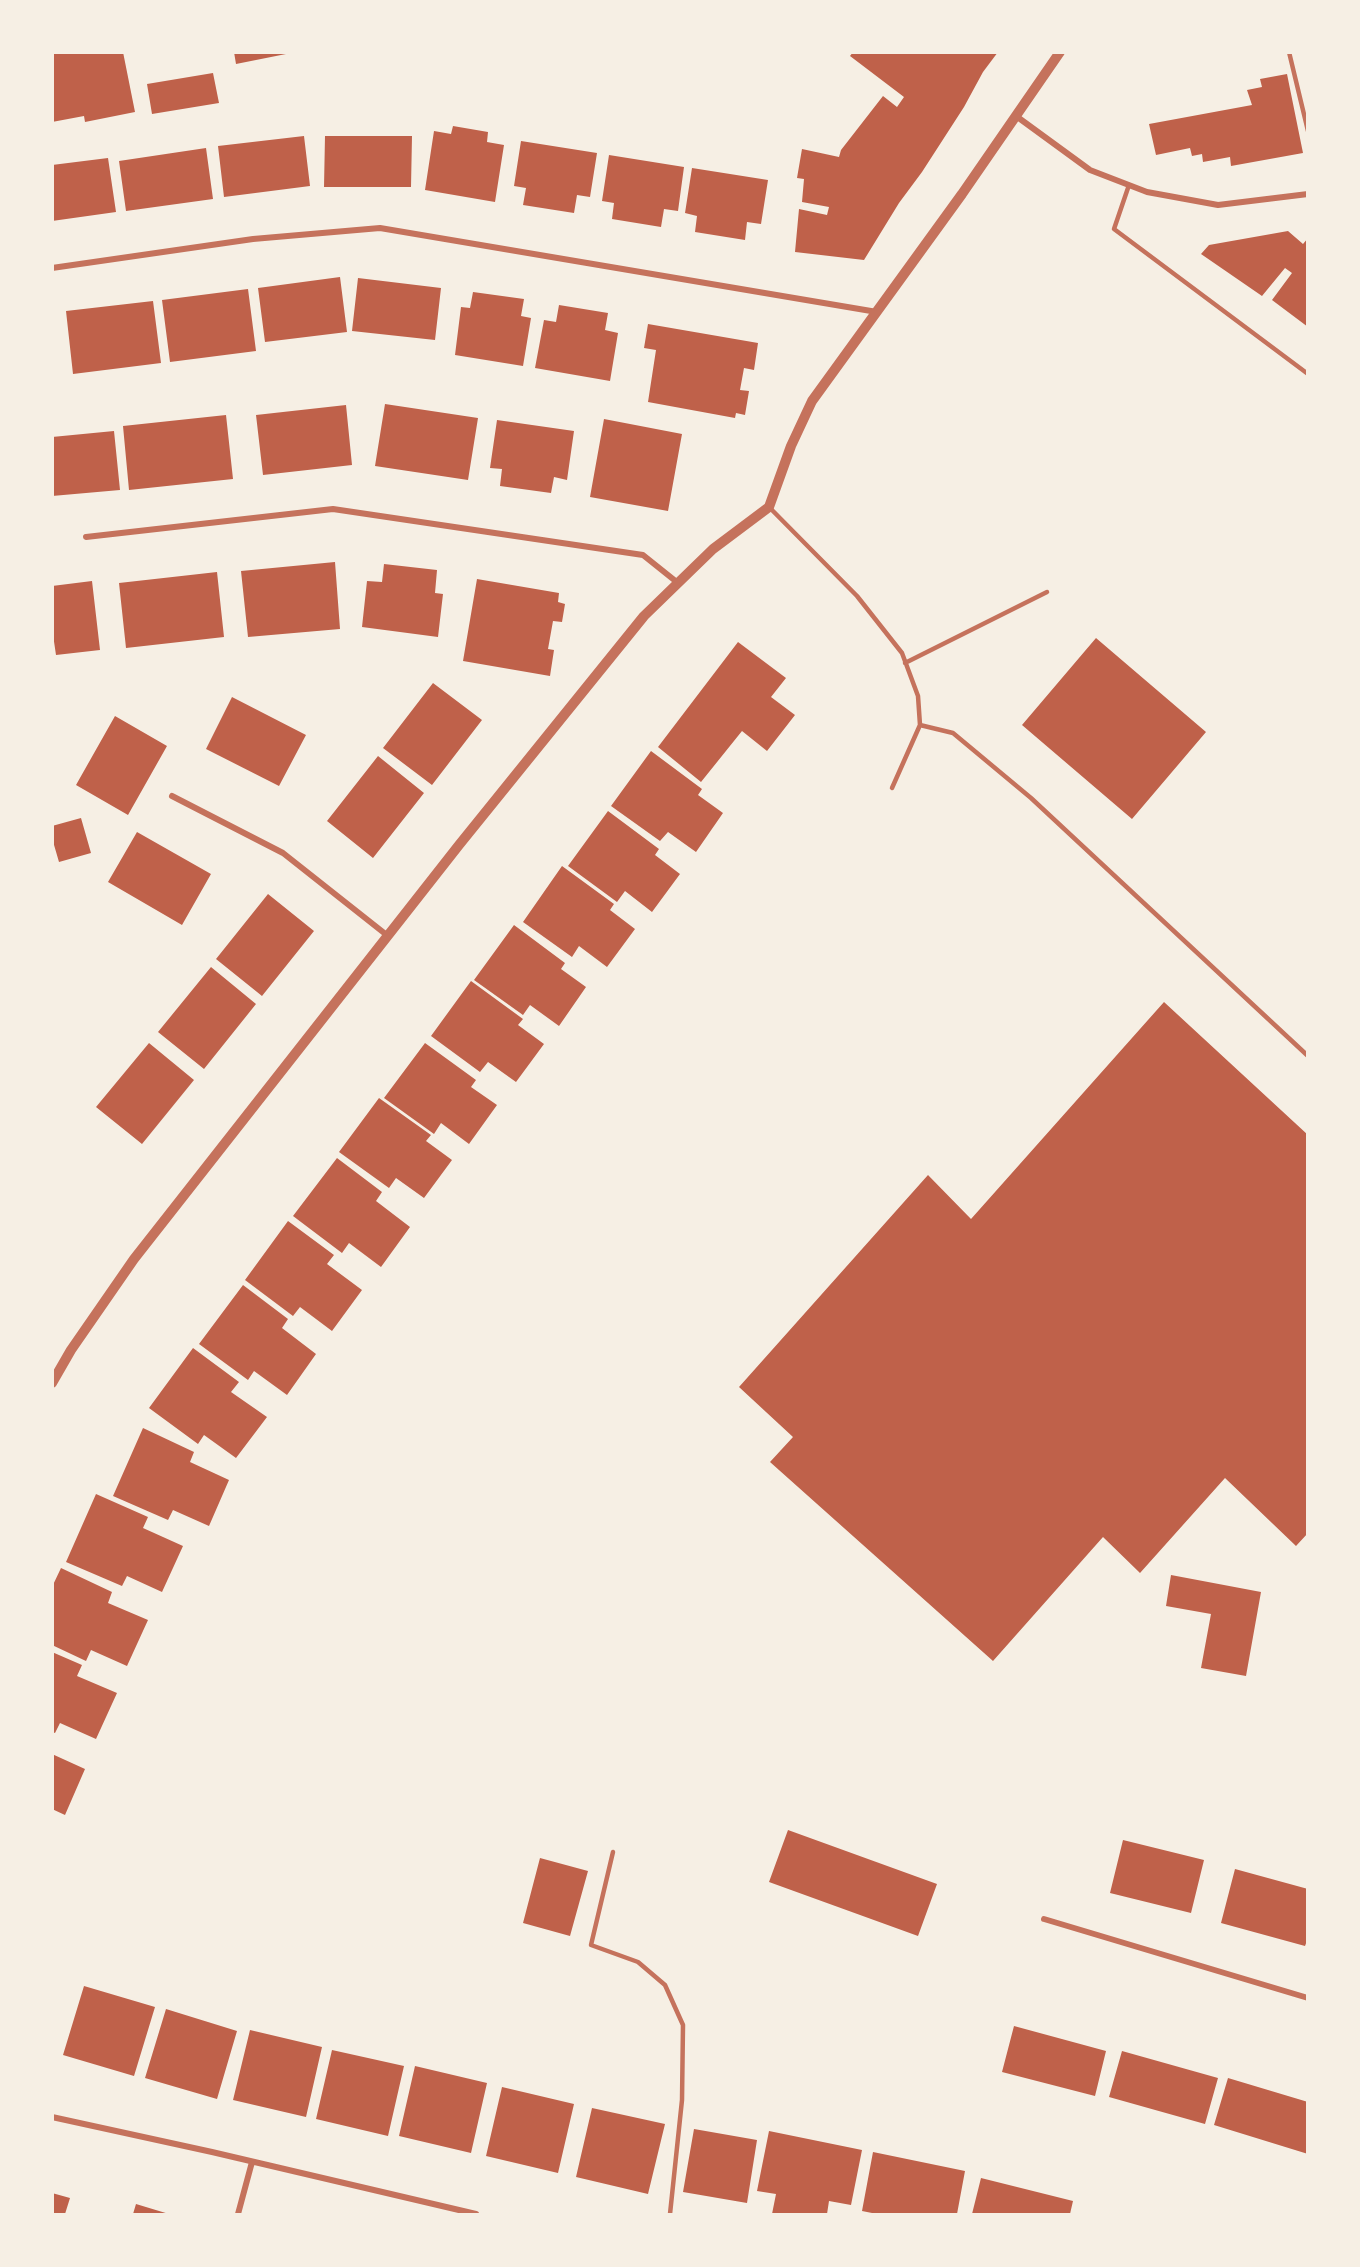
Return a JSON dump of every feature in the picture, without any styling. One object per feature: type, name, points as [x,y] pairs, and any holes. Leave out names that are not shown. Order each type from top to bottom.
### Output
[{"type":"street","points":[[52,1383],[71,1350],[134,1259],[644,616],[713,549],[769,507],[791,446],[812,401],[1060,52]]},
{"type":"street","points":[[1016,116],[1089,171],[1147,192],[1218,206],[1308,194]]},
{"type":"street","points":[[52,268],[253,239],[380,228],[877,312]]},
{"type":"street","points":[[86,537],[333,510],[643,555],[678,583]]},
{"type":"street","points":[[172,796],[284,853],[388,936]]},
{"type":"street","points":[[1044,1919],[1308,1998]]},
{"type":"street","points":[[52,2117],[476,2214]]},
{"type":"street","points":[[238,2214],[252,2162]]},
{"type":"lane","points":[[1289,52],[1308,131]]},
{"type":"lane","points":[[1129,185],[1114,229],[1308,374]]},
{"type":"lane","points":[[769,507],[857,596],[902,653],[918,696],[920,725],[892,788]]},
{"type":"lane","points":[[905,663],[1047,592]]},
{"type":"lane","points":[[920,725],[953,733],[1022,791],[1308,1056]]},
{"type":"lane","points":[[613,1852],[591,1945],[638,1962],[665,1985],[682,2025],[682,2100],[670,2214]]},
{"type":"building","points":[[52,52],[123,52],[135,112],[85,122],[84,116],[52,122]]},
{"type":"building","points":[[234,52],[286,52],[286,54],[236,64]]},
{"type":"building","points":[[853,52],[998,52],[864,260],[795,252],[799,209],[827,215],[829,207],[802,202],[804,179],[797,178],[802,149],[839,157],[841,150],[883,96],[897,107],[904,97],[850,56]]},
{"type":"building","points":[[213,73],[219,103],[152,114],[147,84]]},
{"type":"building","points":[[1287,74],[1303,153],[1231,166],[1230,157],[1203,162],[1202,154],[1192,156],[1190,148],[1156,155],[1149,124],[1252,105],[1247,90],[1262,87],[1260,79]]},
{"type":"building","points":[[453,126],[488,132],[487,142],[504,145],[495,202],[425,190],[434,131],[451,134]]},
{"type":"building","points":[[304,136],[310,186],[224,197],[218,146]]},
{"type":"building","points":[[325,136],[412,136],[411,187],[324,187]]},
{"type":"building","points":[[521,141],[597,153],[590,197],[577,195],[574,213],[523,205],[526,188],[514,186]]},
{"type":"building","points":[[206,148],[213,199],[126,211],[119,161]]},
{"type":"building","points":[[609,155],[684,167],[678,211],[664,209],[661,227],[612,219],[614,203],[602,201]]},
{"type":"building","points":[[108,158],[116,212],[52,221],[52,165]]},
{"type":"building","points":[[692,168],[768,180],[761,224],[747,222],[745,240],[695,232],[697,216],[685,213]]},
{"type":"building","points":[[1288,231],[1303,244],[1308,238],[1308,327],[1272,300],[1292,273],[1285,268],[1262,296],[1201,254],[1209,245]]},
{"type":"building","points":[[340,277],[347,332],[265,342],[258,288]]},
{"type":"building","points":[[358,278],[441,288],[435,340],[352,331]]},
{"type":"building","points":[[248,289],[256,351],[170,362],[162,300]]},
{"type":"building","points":[[473,292],[524,299],[521,316],[531,318],[523,366],[455,355],[461,307],[470,308]]},
{"type":"building","points":[[153,301],[161,363],[73,374],[66,311]]},
{"type":"building","points":[[559,305],[608,313],[605,330],[618,333],[610,381],[535,368],[544,320],[556,322]]},
{"type":"building","points":[[648,324],[758,343],[754,370],[744,368],[740,390],[749,391],[745,415],[736,413],[735,418],[648,402],[656,350],[644,348]]},
{"type":"building","points":[[385,404],[478,418],[468,480],[375,466]]},
{"type":"building","points":[[346,405],[352,465],[263,475],[256,415]]},
{"type":"building","points":[[226,415],[233,479],[129,490],[123,426]]},
{"type":"building","points":[[604,419],[682,434],[668,511],[590,497]]},
{"type":"building","points":[[497,420],[574,431],[567,480],[554,477],[551,493],[500,486],[502,469],[490,468]]},
{"type":"building","points":[[114,431],[120,490],[52,496],[52,437]]},
{"type":"building","points":[[335,562],[340,629],[248,637],[241,571]]},
{"type":"building","points":[[384,564],[437,570],[435,593],[443,594],[438,637],[362,627],[367,581],[382,582]]},
{"type":"building","points":[[217,572],[224,637],[126,648],[119,583]]},
{"type":"building","points":[[477,579],[559,593],[558,602],[565,604],[562,622],[553,621],[548,649],[554,650],[550,676],[463,661]]},
{"type":"building","points":[[92,581],[100,650],[56,655],[52,628],[52,586]]},
{"type":"building","points":[[1096,638],[1206,732],[1132,819],[1022,725]]},
{"type":"building","points":[[738,642],[786,678],[771,697],[795,715],[767,751],[742,731],[701,782],[658,747]]},
{"type":"building","points":[[433,683],[482,720],[432,785],[383,748]]},
{"type":"building","points":[[232,697],[306,735],[279,786],[206,749]]},
{"type":"building","points":[[115,716],[167,746],[128,815],[76,785]]},
{"type":"building","points":[[651,751],[702,789],[698,795],[723,813],[696,852],[668,832],[660,841],[611,806]]},
{"type":"building","points":[[378,756],[424,793],[373,858],[327,821]]},
{"type":"building","points":[[608,811],[659,849],[655,855],[680,874],[652,912],[625,891],[617,902],[568,866]]},
{"type":"building","points":[[81,818],[91,853],[59,862],[52,838],[52,826]]},
{"type":"building","points":[[137,832],[211,874],[182,925],[108,882]]},
{"type":"building","points":[[562,866],[614,904],[610,910],[635,929],[607,967],[579,946],[572,957],[523,922]]},
{"type":"building","points":[[268,894],[314,931],[262,996],[216,959]]},
{"type":"building","points":[[514,925],[565,963],[561,969],[586,987],[559,1026],[530,1005],[523,1015],[474,980]]},
{"type":"building","points":[[211,967],[256,1004],[204,1069],[158,1032]]},
{"type":"building","points":[[471,981],[523,1019],[518,1025],[544,1044],[516,1082],[488,1062],[480,1072],[431,1036]]},
{"type":"building","points":[[1164,1002],[1308,1135],[1308,1533],[1296,1546],[1225,1478],[1140,1573],[1103,1537],[993,1661],[770,1462],[793,1437],[739,1387],[928,1175],[971,1219]]},
{"type":"building","points":[[149,1043],[194,1080],[142,1144],[96,1107]]},
{"type":"building","points":[[425,1043],[476,1080],[471,1087],[497,1105],[469,1144],[441,1123],[434,1134],[384,1098]]},
{"type":"building","points":[[379,1098],[431,1135],[426,1141],[452,1160],[424,1198],[396,1178],[389,1188],[339,1152]]},
{"type":"building","points":[[337,1158],[382,1192],[376,1201],[410,1227],[381,1267],[349,1243],[342,1253],[293,1216]]},
{"type":"building","points":[[288,1221],[334,1255],[327,1264],[362,1290],[332,1331],[300,1307],[293,1316],[245,1280]]},
{"type":"building","points":[[243,1285],[288,1319],[282,1328],[316,1354],[287,1395],[254,1371],[248,1380],[199,1344]]},
{"type":"building","points":[[193,1348],[239,1382],[231,1392],[267,1417],[236,1458],[204,1435],[198,1444],[149,1408]]},
{"type":"building","points":[[143,1428],[194,1452],[190,1462],[229,1480],[209,1526],[173,1510],[168,1520],[113,1496]]},
{"type":"building","points":[[96,1494],[148,1517],[143,1528],[183,1546],[162,1592],[127,1576],[122,1586],[66,1562]]},
{"type":"building","points":[[61,1568],[112,1592],[108,1603],[148,1620],[127,1666],[91,1650],[86,1661],[52,1645],[52,1587]]},
{"type":"building","points":[[1171,1575],[1261,1592],[1246,1676],[1201,1668],[1211,1614],[1166,1606]]},
{"type":"building","points":[[52,1652],[82,1665],[77,1676],[117,1693],[96,1739],[60,1723],[55,1733],[52,1732]]},
{"type":"building","points":[[52,1754],[85,1769],[65,1815],[52,1809]]},
{"type":"building","points":[[788,1830],[937,1884],[918,1936],[769,1882]]},
{"type":"building","points":[[1123,1840],[1204,1860],[1191,1913],[1110,1893]]},
{"type":"building","points":[[540,1858],[588,1871],[570,1936],[523,1923]]},
{"type":"building","points":[[1235,1869],[1308,1889],[1308,1938],[1305,1946],[1221,1923]]},
{"type":"building","points":[[84,1986],[155,2007],[134,2076],[63,2055]]},
{"type":"building","points":[[166,2009],[237,2031],[217,2099],[145,2078]]},
{"type":"building","points":[[1014,2026],[1106,2051],[1095,2096],[1002,2072]]},
{"type":"building","points":[[250,2030],[322,2047],[306,2117],[233,2100]]},
{"type":"building","points":[[332,2050],[404,2066],[388,2136],[316,2119]]},
{"type":"building","points":[[1122,2051],[1218,2078],[1205,2124],[1109,2097]]},
{"type":"building","points":[[415,2066],[487,2083],[471,2153],[399,2136]]},
{"type":"building","points":[[1228,2078],[1308,2102],[1308,2154],[1214,2125]]},
{"type":"building","points":[[502,2087],[574,2104],[558,2173],[486,2156]]},
{"type":"building","points":[[592,2108],[665,2124],[648,2194],[576,2177]]},
{"type":"building","points":[[694,2129],[757,2140],[747,2203],[683,2192]]},
{"type":"building","points":[[769,2131],[862,2150],[851,2205],[829,2201],[827,2214],[772,2214],[776,2194],[757,2191]]},
{"type":"building","points":[[873,2152],[965,2171],[957,2214],[877,2214],[862,2211]]},
{"type":"building","points":[[981,2178],[1073,2201],[1070,2214],[972,2214]]},
{"type":"building","points":[[52,2193],[70,2198],[65,2214],[52,2214]]},
{"type":"building","points":[[136,2204],[169,2214],[133,2214]]}]
